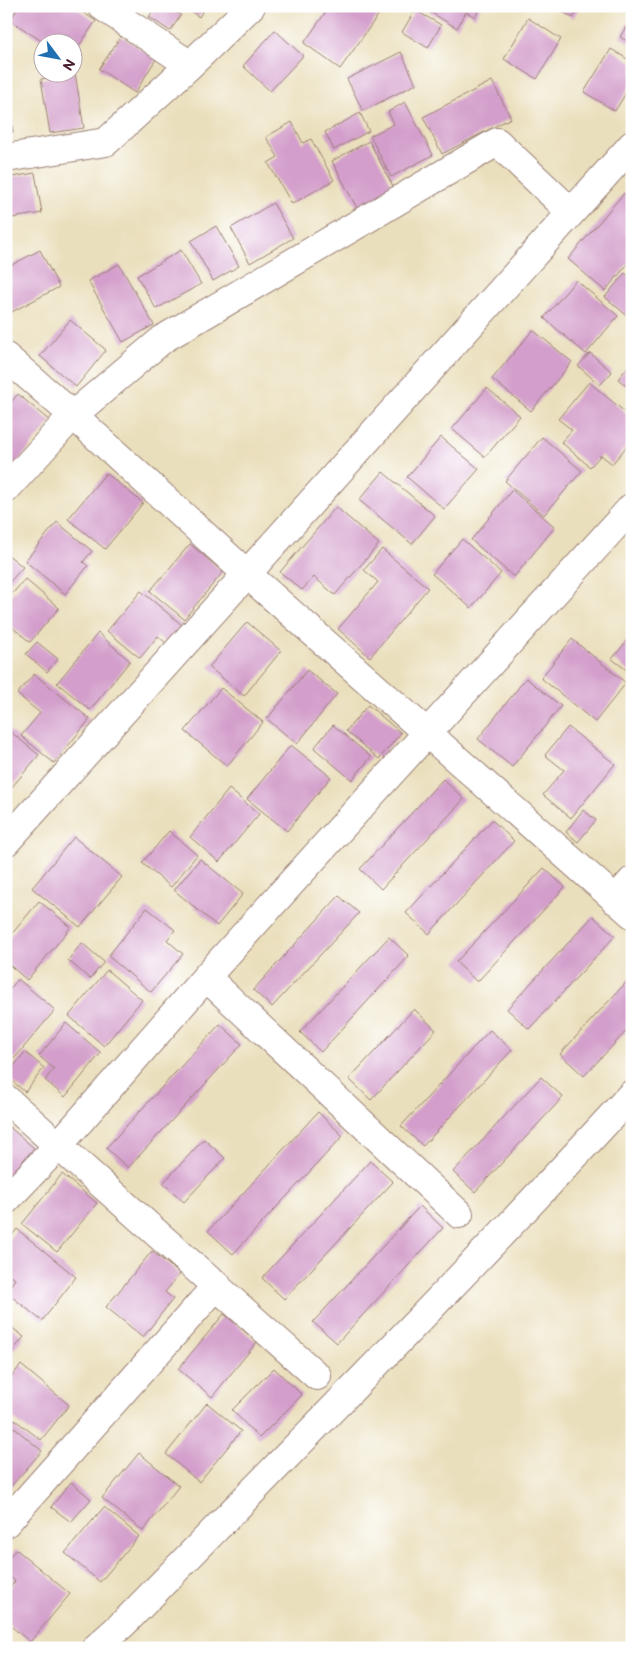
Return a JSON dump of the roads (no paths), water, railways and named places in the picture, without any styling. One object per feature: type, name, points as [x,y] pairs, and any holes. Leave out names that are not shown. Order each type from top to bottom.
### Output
[{"type":"street","points":[[6,158],[106,142],[190,66],[251,6]]},
{"type":"street","points":[[116,10],[190,66]]},
{"type":"street","points":[[6,489],[73,415],[163,339],[497,142],[571,212]]},
{"type":"street","points":[[6,842],[571,212],[628,158]]},
{"type":"street","points":[[6,357],[426,733],[626,898]]},
{"type":"street","points":[[6,1200],[58,1146],[206,977],[632,507]]},
{"type":"street","points":[[206,977],[459,1214]]},
{"type":"street","points":[[96,1648],[125,1622],[393,1347],[549,1185],[632,1094]]},
{"type":"street","points":[[6,1099],[317,1376]]},
{"type":"street","points":[[6,1523],[217,1285]]}]
